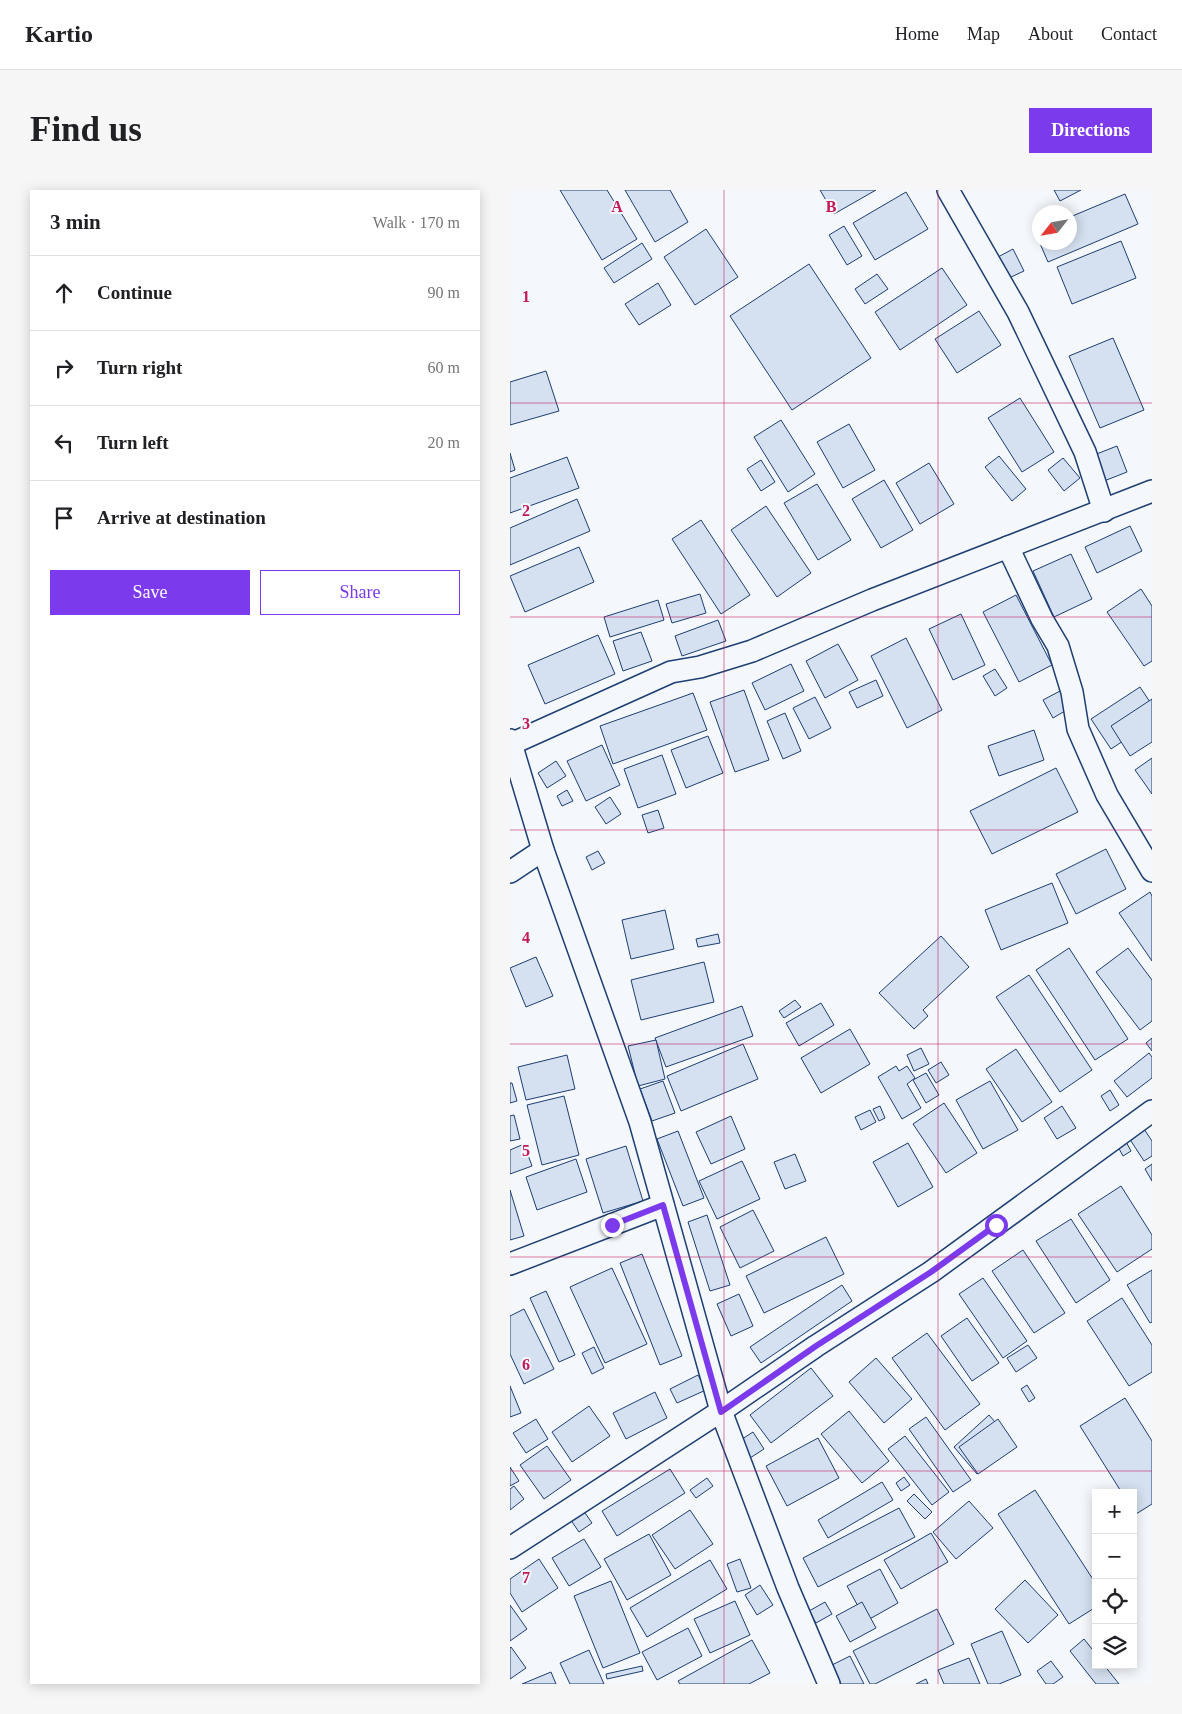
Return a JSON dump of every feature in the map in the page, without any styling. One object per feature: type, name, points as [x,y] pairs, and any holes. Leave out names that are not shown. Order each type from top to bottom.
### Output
[{"type":"street","points":[[948,190],[1018,312],[1084,452],[1104,511]]},
{"type":"street","points":[[829,1684],[788,1588],[721,1412],[640,1122],[543,850],[511,742],[671,672],[700,667],[752,651],[872,600],[1152,491]]},
{"type":"street","points":[[1008,547],[1042,619],[1058,646],[1072,692],[1078,729],[1107,795],[1152,871]]},
{"type":"street","points":[[510,872],[543,850]]},
{"type":"street","points":[[510,1548],[721,1412],[816,1346],[931,1272],[1152,1111]]},
{"type":"street","points":[[510,1264],[663,1205]]},
{"type":"building","points":[[560,190],[607,190],[637,239],[602,260]]},
{"type":"building","points":[[625,190],[670,190],[688,222],[655,242]]},
{"type":"building","points":[[820,190],[876,190],[834,214]]},
{"type":"building","points":[[1054,190],[1081,190],[1060,201]]},
{"type":"building","points":[[906,192],[928,229],[875,260],[853,223]]},
{"type":"building","points":[[1125,194],[1138,224],[1077,250],[1077,214]]},
{"type":"building","points":[[844,226],[862,256],[847,265],[829,235]]},
{"type":"building","points":[[706,229],[738,277],[695,305],[664,257]]},
{"type":"building","points":[[1121,241],[1136,278],[1072,304],[1057,267]]},
{"type":"building","points":[[642,243],[652,259],[614,283],[604,268]]},
{"type":"building","points":[[1013,249],[1024,271],[1009,278],[998,257]]},
{"type":"building","points":[[1043,250],[1076,250],[1048,262]]},
{"type":"building","points":[[809,264],[871,358],[792,410],[730,316]]},
{"type":"building","points":[[942,268],[967,305],[900,350],[875,312]]},
{"type":"building","points":[[877,274],[888,289],[865,304],[855,289]]},
{"type":"building","points":[[658,283],[671,305],[639,325],[625,304]]},
{"type":"building","points":[[979,311],[1001,345],[957,373],[935,339]]},
{"type":"building","points":[[1113,338],[1144,410],[1100,428],[1069,356]]},
{"type":"building","points":[[546,371],[559,411],[510,425],[510,382]]},
{"type":"building","points":[[1020,398],[1054,452],[1022,472],[988,418]]},
{"type":"building","points":[[781,420],[815,474],[788,492],[754,437]]},
{"type":"building","points":[[849,424],[875,470],[843,488],[817,442]]},
{"type":"building","points":[[1117,446],[1127,472],[1104,481],[1094,455]]},
{"type":"building","points":[[510,453],[515,470],[510,472]]},
{"type":"building","points":[[999,456],[1026,489],[1012,501],[985,467]]},
{"type":"building","points":[[567,457],[579,488],[510,513],[510,478]]},
{"type":"building","points":[[1063,458],[1080,478],[1064,491],[1048,470]]},
{"type":"building","points":[[761,460],[775,482],[761,491],[747,469]]},
{"type":"building","points":[[929,463],[954,504],[920,524],[896,483]]},
{"type":"building","points":[[884,480],[913,530],[881,548],[852,499]]},
{"type":"building","points":[[817,484],[851,540],[818,560],[784,503]]},
{"type":"building","points":[[577,499],[590,531],[510,565],[510,528]]},
{"type":"building","points":[[766,506],[811,573],[777,597],[731,530]]},
{"type":"building","points":[[701,520],[750,595],[721,614],[672,539]]},
{"type":"building","points":[[1130,526],[1142,551],[1097,573],[1085,547]]},
{"type":"building","points":[[579,547],[594,582],[525,612],[510,576]]},
{"type":"building","points":[[1071,554],[1092,599],[1054,617],[1033,571]]},
{"type":"building","points":[[1141,589],[1152,606],[1152,661],[1144,666],[1107,612]]},
{"type":"building","points":[[700,594],[706,613],[672,623],[666,604]]},
{"type":"building","points":[[1016,595],[1052,665],[1019,682],[983,612]]},
{"type":"building","points":[[658,600],[664,620],[610,637],[604,617]]},
{"type":"building","points":[[961,614],[985,665],[953,680],[929,629]]},
{"type":"building","points":[[718,620],[726,641],[682,656],[675,636]]},
{"type":"building","points":[[641,632],[652,661],[623,671],[613,641]]},
{"type":"building","points":[[598,635],[615,674],[545,704],[528,665]]},
{"type":"building","points":[[906,638],[942,710],[907,728],[871,656]]},
{"type":"building","points":[[838,644],[858,680],[825,698],[806,661]]},
{"type":"building","points":[[791,664],[804,691],[765,710],[752,683]]},
{"type":"building","points":[[995,669],[1007,688],[995,696],[983,676]]},
{"type":"building","points":[[876,680],[883,696],[857,708],[849,692]]},
{"type":"building","points":[[1140,687],[1152,705],[1152,722],[1111,749],[1091,719]]},
{"type":"building","points":[[744,690],[769,760],[735,772],[710,702]]},
{"type":"building","points":[[1060,691],[1070,708],[1053,718],[1043,700]]},
{"type":"building","points":[[693,693],[707,730],[613,764],[600,726]]},
{"type":"building","points":[[815,697],[831,728],[809,739],[793,708]]},
{"type":"building","points":[[1152,699],[1152,742],[1130,756],[1111,726]]},
{"type":"building","points":[[785,713],[801,751],[783,759],[767,721]]},
{"type":"building","points":[[1034,730],[1044,760],[999,776],[988,746]]},
{"type":"building","points":[[708,736],[723,773],[686,788],[671,750]]},
{"type":"building","points":[[602,745],[620,785],[586,801],[567,761]]},
{"type":"building","points":[[662,755],[676,794],[638,808],[624,769]]},
{"type":"building","points":[[1152,758],[1152,794],[1135,770]]},
{"type":"building","points":[[556,761],[566,776],[547,788],[538,773]]},
{"type":"building","points":[[1056,768],[1078,812],[992,854],[970,811]]},
{"type":"building","points":[[567,790],[573,801],[562,806],[557,796]]},
{"type":"building","points":[[610,797],[621,814],[606,824],[595,807]]},
{"type":"building","points":[[658,810],[664,828],[648,833],[642,815]]},
{"type":"building","points":[[1106,849],[1126,889],[1076,914],[1056,874]]},
{"type":"building","points":[[598,851],[605,863],[592,870],[586,857]]},
{"type":"building","points":[[1052,883],[1068,923],[1001,950],[985,910]]},
{"type":"building","points":[[1150,892],[1152,896],[1152,961],[1119,913]]},
{"type":"building","points":[[665,910],[674,949],[631,959],[622,920]]},
{"type":"building","points":[[718,934],[720,943],[698,947],[696,939]]},
{"type":"building","points":[[941,936],[969,967],[923,1010],[928,1016],[914,1029],[879,993]]},
{"type":"building","points":[[1069,948],[1128,1039],[1095,1060],[1036,970]]},
{"type":"building","points":[[1128,948],[1152,980],[1152,1021],[1140,1030],[1096,972]]},
{"type":"building","points":[[536,957],[553,996],[526,1007],[510,968]]},
{"type":"building","points":[[704,962],[714,1002],[641,1020],[631,980]]},
{"type":"building","points":[[1029,975],[1092,1070],[1060,1092],[996,997]]},
{"type":"building","points":[[795,1000],[801,1007],[784,1018],[779,1011]]},
{"type":"building","points":[[821,1003],[834,1025],[799,1046],[786,1023]]},
{"type":"building","points":[[742,1006],[753,1036],[666,1067],[655,1038]]},
{"type":"building","points":[[850,1029],[870,1064],[821,1093],[801,1058]]},
{"type":"building","points":[[1152,1038],[1152,1051],[1146,1043]]},
{"type":"building","points":[[656,1040],[665,1079],[638,1086],[628,1046]]},
{"type":"building","points":[[743,1044],[758,1079],[681,1111],[667,1076]]},
{"type":"building","points":[[921,1048],[929,1064],[914,1071],[907,1055]]},
{"type":"building","points":[[1016,1049],[1052,1102],[1022,1122],[986,1069]]},
{"type":"building","points":[[1149,1053],[1152,1057],[1152,1078],[1127,1097],[1114,1081]]},
{"type":"building","points":[[567,1055],[575,1089],[526,1100],[518,1067]]},
{"type":"building","points":[[941,1062],[949,1075],[936,1083],[928,1070]]},
{"type":"building","points":[[896,1066],[899,1071],[907,1066],[915,1078],[907,1084],[921,1108],[902,1119],[878,1077]]},
{"type":"building","points":[[926,1073],[939,1095],[926,1103],[913,1080]]},
{"type":"building","points":[[663,1081],[675,1113],[652,1121],[640,1089]]},
{"type":"building","points":[[990,1081],[1018,1130],[983,1149],[956,1100]]},
{"type":"building","points":[[510,1083],[512,1083],[517,1101],[510,1103]]},
{"type":"building","points":[[1110,1090],[1119,1105],[1110,1111],[1101,1096]]},
{"type":"building","points":[[564,1096],[579,1155],[542,1165],[527,1105]]},
{"type":"building","points":[[944,1103],[977,1153],[946,1173],[913,1124]]},
{"type":"building","points":[[880,1106],[885,1118],[879,1121],[873,1109]]},
{"type":"building","points":[[1062,1106],[1076,1128],[1057,1139],[1044,1118]]},
{"type":"building","points":[[870,1110],[876,1122],[861,1130],[855,1117]]},
{"type":"building","points":[[514,1115],[520,1139],[510,1141],[510,1116]]},
{"type":"building","points":[[731,1116],[745,1149],[711,1164],[696,1132]]},
{"type":"building","points":[[1144,1129],[1152,1141],[1152,1156],[1144,1161],[1129,1138]]},
{"type":"building","points":[[678,1131],[704,1198],[683,1206],[657,1139]]},
{"type":"building","points":[[1125,1140],[1131,1151],[1123,1156],[1117,1145]]},
{"type":"building","points":[[908,1143],[933,1187],[898,1207],[873,1162]]},
{"type":"building","points":[[524,1144],[532,1166],[510,1174],[510,1150]]},
{"type":"building","points":[[626,1146],[643,1201],[603,1213],[586,1159]]},
{"type":"building","points":[[795,1154],[806,1181],[785,1189],[774,1162]]},
{"type":"building","points":[[576,1159],[587,1192],[537,1210],[526,1177]]},
{"type":"building","points":[[742,1161],[760,1199],[717,1219],[699,1181]]},
{"type":"building","points":[[1152,1164],[1152,1181],[1145,1169]]},
{"type":"building","points":[[1121,1186],[1152,1235],[1152,1249],[1117,1272],[1078,1214]]},
{"type":"building","points":[[510,1190],[524,1236],[510,1240]]},
{"type":"building","points":[[753,1210],[774,1251],[740,1268],[720,1227]]},
{"type":"building","points":[[707,1215],[730,1285],[710,1291],[688,1222]]},
{"type":"building","points":[[1071,1219],[1110,1280],[1076,1303],[1036,1241]]},
{"type":"building","points":[[826,1237],[844,1274],[764,1313],[746,1276]]},
{"type":"building","points":[[1023,1250],[1065,1313],[1034,1333],[992,1271]]},
{"type":"building","points":[[642,1254],[682,1356],[660,1365],[620,1263]]},
{"type":"building","points":[[612,1268],[647,1344],[605,1363],[570,1287]]},
{"type":"building","points":[[1152,1270],[1152,1322],[1150,1323],[1127,1285]]},
{"type":"building","points":[[983,1278],[1027,1341],[1003,1358],[959,1294]]},
{"type":"building","points":[[842,1285],[852,1301],[761,1363],[750,1347]]},
{"type":"building","points":[[546,1291],[575,1355],[559,1362],[530,1298]]},
{"type":"building","points":[[739,1294],[753,1326],[731,1336],[717,1304]]},
{"type":"building","points":[[1122,1298],[1152,1345],[1152,1372],[1129,1386],[1087,1321]]},
{"type":"building","points":[[524,1309],[554,1369],[524,1384],[510,1354],[510,1316]]},
{"type":"building","points":[[967,1318],[999,1363],[972,1381],[941,1336]]},
{"type":"building","points":[[927,1333],[980,1404],[945,1430],[892,1358]]},
{"type":"building","points":[[1028,1345],[1037,1358],[1016,1372],[1007,1358]]},
{"type":"building","points":[[594,1347],[604,1368],[592,1374],[582,1353]]},
{"type":"building","points":[[876,1358],[912,1399],[884,1423],[849,1382]]},
{"type":"building","points":[[811,1368],[833,1396],[771,1443],[750,1415]]},
{"type":"building","points":[[698,1375],[706,1390],[677,1403],[670,1389]]},
{"type":"building","points":[[1027,1385],[1035,1398],[1029,1402],[1021,1389]]},
{"type":"building","points":[[510,1386],[521,1413],[510,1417]]},
{"type":"building","points":[[655,1392],[667,1418],[626,1439],[613,1413]]},
{"type":"building","points":[[1125,1398],[1152,1441],[1152,1504],[1137,1513],[1137,1489],[1119,1489],[1080,1426]]},
{"type":"building","points":[[589,1406],[610,1436],[572,1462],[552,1432]]},
{"type":"building","points":[[849,1411],[889,1461],[862,1483],[821,1434]]},
{"type":"building","points":[[989,1415],[1013,1443],[977,1474],[954,1447]]},
{"type":"building","points":[[926,1417],[971,1480],[953,1492],[909,1429]]},
{"type":"building","points":[[536,1419],[548,1439],[526,1453],[513,1433]]},
{"type":"building","points":[[998,1419],[1017,1447],[978,1474],[959,1447]]},
{"type":"building","points":[[753,1432],[764,1449],[750,1458],[739,1441]]},
{"type":"building","points":[[905,1436],[949,1492],[932,1505],[888,1449]]},
{"type":"building","points":[[818,1438],[839,1478],[787,1506],[766,1466]]},
{"type":"building","points":[[547,1446],[571,1480],[544,1499],[520,1465]]},
{"type":"building","points":[[510,1467],[519,1481],[510,1486]]},
{"type":"building","points":[[670,1469],[685,1493],[617,1536],[602,1511]]},
{"type":"building","points":[[904,1477],[910,1485],[901,1491],[896,1483]]},
{"type":"building","points":[[707,1478],[713,1486],[696,1498],[690,1490]]},
{"type":"building","points":[[882,1482],[893,1500],[828,1538],[818,1520]]},
{"type":"building","points":[[514,1486],[524,1499],[510,1510],[510,1489]]},
{"type":"building","points":[[1035,1490],[1092,1578],[1092,1610],[1069,1624],[998,1514]]},
{"type":"building","points":[[914,1494],[932,1512],[925,1519],[907,1501]]},
{"type":"building","points":[[969,1501],[993,1528],[956,1559],[933,1532]]},
{"type":"building","points":[[899,1508],[915,1537],[818,1587],[803,1558]]},
{"type":"building","points":[[583,1510],[592,1523],[579,1532],[570,1519]]},
{"type":"building","points":[[690,1510],[713,1544],[675,1569],[652,1535]]},
{"type":"building","points":[[931,1533],[948,1562],[901,1589],[884,1560]]},
{"type":"building","points":[[649,1534],[671,1575],[627,1600],[604,1559]]},
{"type":"building","points":[[584,1539],[601,1567],[569,1586],[552,1558]]},
{"type":"building","points":[[539,1559],[558,1588],[522,1612],[510,1593],[510,1579]]},
{"type":"building","points":[[740,1559],[751,1588],[737,1592],[727,1564]]},
{"type":"building","points":[[710,1560],[727,1589],[647,1637],[630,1608]]},
{"type":"building","points":[[880,1569],[898,1603],[866,1621],[847,1586]]},
{"type":"building","points":[[1025,1580],[1058,1615],[1028,1643],[995,1609]]},
{"type":"building","points":[[611,1581],[640,1653],[603,1668],[574,1596]]},
{"type":"building","points":[[760,1585],[773,1605],[757,1615],[745,1595]]},
{"type":"building","points":[[735,1601],[750,1635],[710,1653],[694,1619]]},
{"type":"building","points":[[825,1602],[832,1614],[816,1623],[809,1611]]},
{"type":"building","points":[[862,1602],[876,1628],[850,1642],[836,1616]]},
{"type":"building","points":[[510,1605],[527,1629],[510,1641]]},
{"type":"building","points":[[937,1609],[954,1644],[875,1684],[870,1684],[853,1651]]},
{"type":"building","points":[[688,1628],[702,1656],[657,1680],[642,1652]]},
{"type":"building","points":[[1002,1631],[1021,1675],[999,1684],[988,1684],[971,1644]]},
{"type":"building","points":[[1084,1639],[1092,1649],[1092,1669],[1107,1669],[1119,1684],[1096,1684],[1070,1651]]},
{"type":"building","points":[[752,1640],[770,1673],[749,1684],[680,1684],[678,1681]]},
{"type":"building","points":[[510,1648],[526,1668],[510,1679]]},
{"type":"building","points":[[589,1650],[604,1684],[570,1684],[560,1663]]},
{"type":"building","points":[[850,1656],[864,1684],[841,1684],[832,1665]]},
{"type":"building","points":[[969,1658],[980,1684],[944,1684],[938,1670]]},
{"type":"building","points":[[1051,1661],[1063,1677],[1053,1684],[1046,1684],[1037,1671]]},
{"type":"building","points":[[642,1666],[643,1671],[607,1679],[606,1674]]},
{"type":"building","points":[[551,1672],[556,1684],[522,1684]]},
{"type":"building","points":[[926,1679],[928,1684],[916,1684]]},
{"type":"route","points":[[612,1225],[663,1205],[721,1412],[816,1346],[931,1272],[996,1225]]}]
